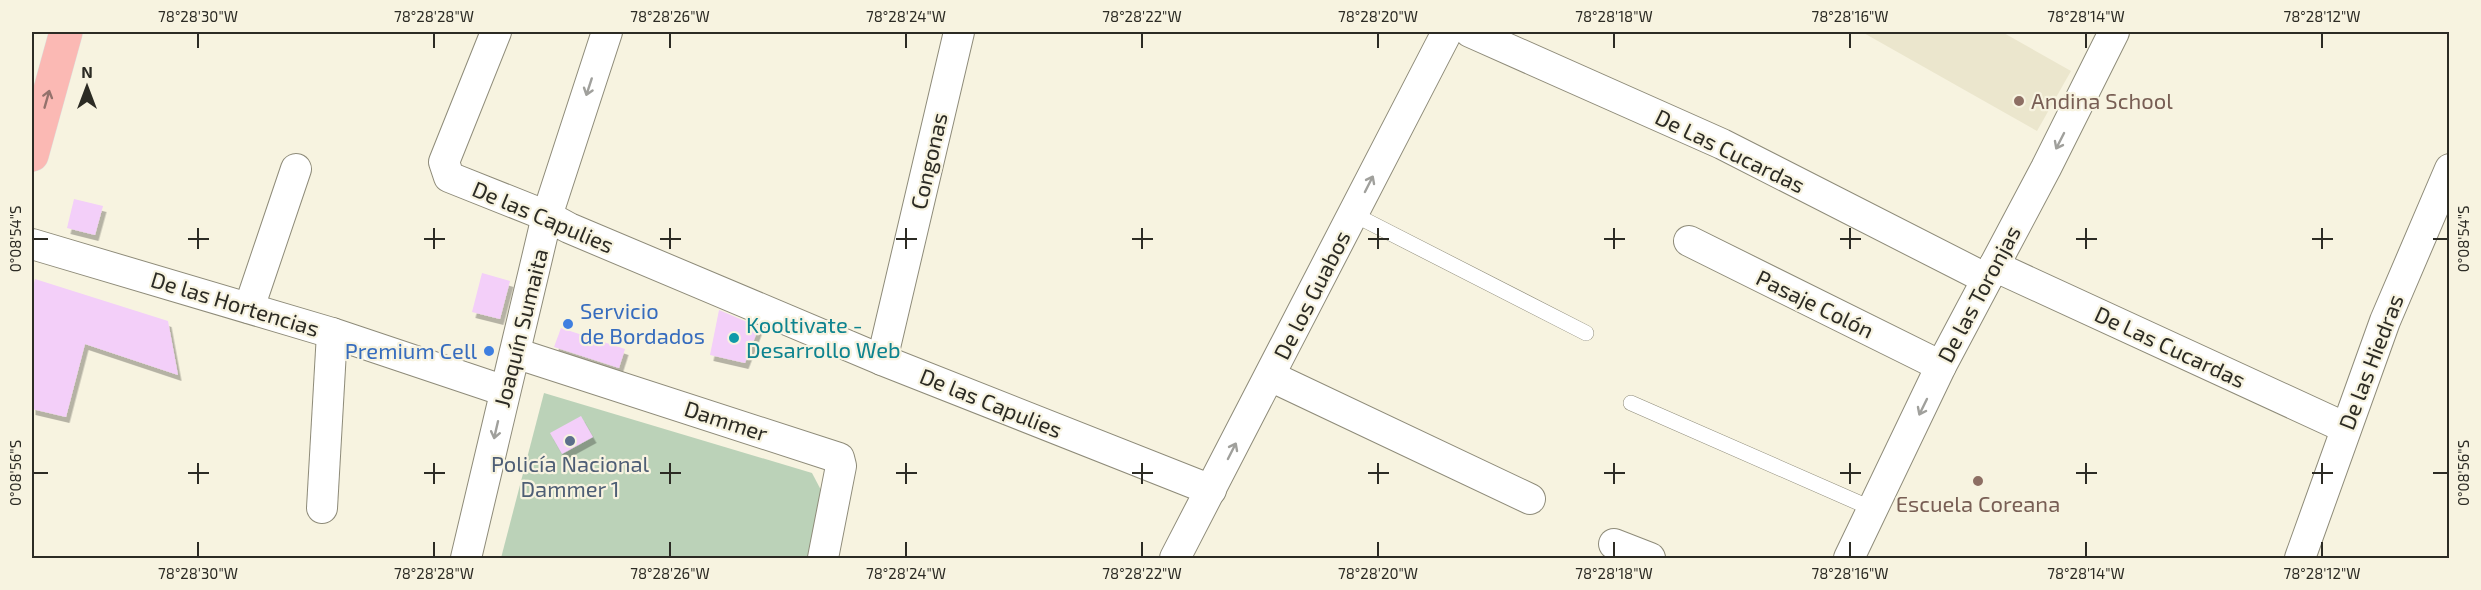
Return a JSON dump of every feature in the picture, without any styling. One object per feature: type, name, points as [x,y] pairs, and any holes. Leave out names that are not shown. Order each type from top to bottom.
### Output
[{"type":"main road","points":[[32,155],[66,32]]},
{"type":"street","name":"De las Capulies","points":[[496,32],[444,162],[444,170],[449,177],[547,216],[569,228],[882,360],[1211,490]]},
{"type":"street","name":"Joaquín Sumaita","points":[[466,558],[547,216],[607,32]]},
{"type":"street","name":"Congonas","points":[[882,360],[959,32]]},
{"type":"street","name":"De los Guabos","points":[[1175,558],[1447,32]]},
{"type":"street","name":"De Las Cucardas","points":[[1470,32],[1722,144],[1990,273],[2346,428]]},
{"type":"street","name":"De las Toronjas","points":[[1849,558],[1941,366],[2114,32]]},
{"type":"street","points":[[249,308],[296,169]]},
{"type":"street","name":"De las Hiedras","points":[[2300,558],[2385,321],[2450,169]]},
{"type":"street","name":"Pasaje Colón","points":[[1689,241],[1941,366]]},
{"type":"street","name":"De las Hortencias","points":[[32,244],[332,333],[505,391]]},
{"type":"street","points":[[322,508],[332,333]]},
{"type":"street","name":"Dammer","points":[[515,353],[839,458],[841,466],[824,558]]},
{"type":"street","points":[[1270,376],[1530,499]]},
{"type":"street","points":[[1614,544],[1650,558]]},
{"type":"lane","points":[[1353,214],[1586,333]]},
{"type":"lane","points":[[1630,403],[1873,509]]},
{"type":"shaded area","name":"Andina School","points":[[1862,32],[2002,32],[2071,71],[2037,131]]},
{"type":"green space","points":[[544,393],[812,473],[822,492],[809,558],[501,558]]},
{"type":"building","points":[[74,199],[103,206],[95,235],[67,228]]},
{"type":"building","points":[[482,273],[510,281],[500,319],[472,312]]},
{"type":"building","points":[[35,279],[168,321],[178,375],[85,344],[66,417],[32,409],[32,291]]},
{"type":"building","name":"Kooltivate - Desarrollo Web","points":[[719,310],[759,327],[745,363],[710,355]]},
{"type":"building","points":[[561,328],[625,349],[619,368],[554,347]]},
{"type":"building","name":"Policía Nacional Dammer 1","points":[[581,416],[593,437],[562,454],[550,433]]},
{"type":"place","name":"Andina School","points":[[2019,101]]},
{"type":"place","name":"Servicio de Bordados","points":[[568,324]]},
{"type":"place","name":"Kooltivate - Desarrollo Web","points":[[734,338]]},
{"type":"place","name":"Premium Cell","points":[[489,351]]},
{"type":"place","name":"Policía Nacional Dammer 1","points":[[570,441]]},
{"type":"place","name":"Escuela Coreana","points":[[1978,481]]}]
